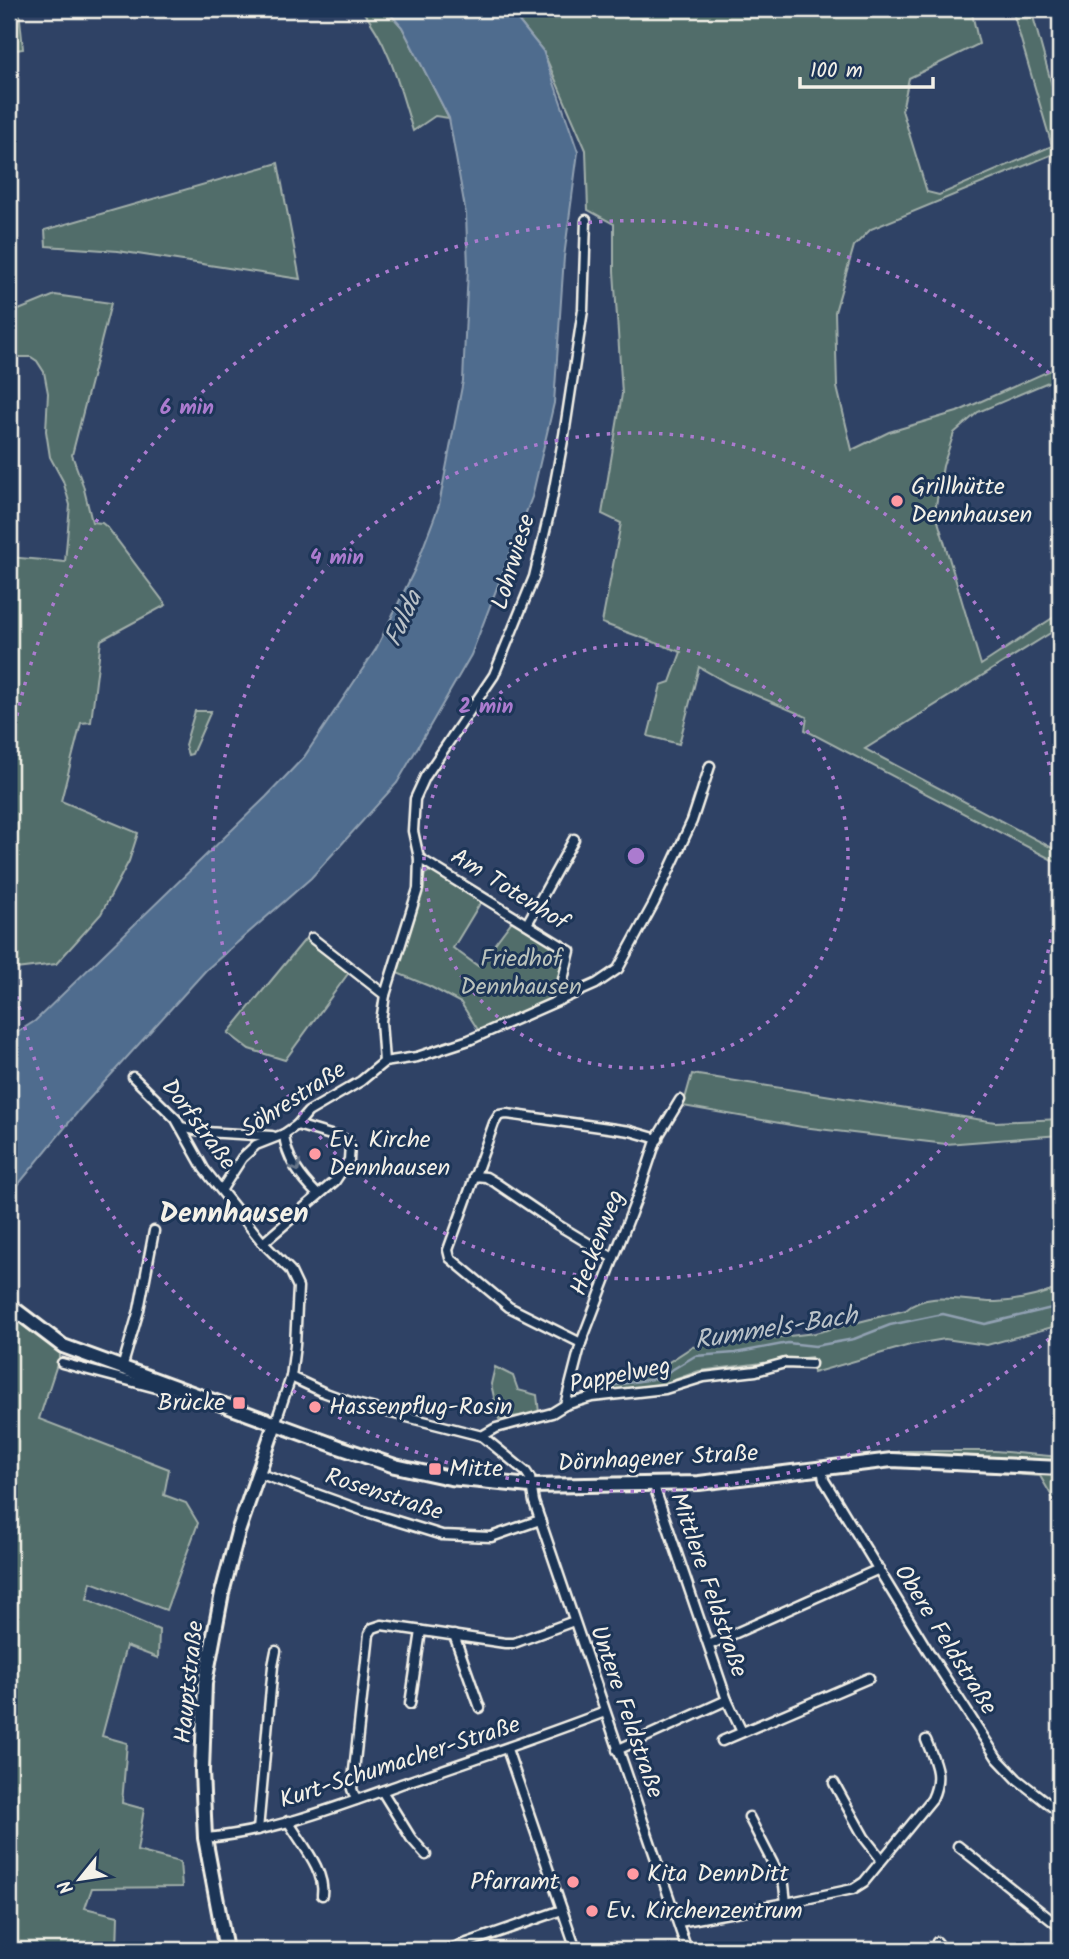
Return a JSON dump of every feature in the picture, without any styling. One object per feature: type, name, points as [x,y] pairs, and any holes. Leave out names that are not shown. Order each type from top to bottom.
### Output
[{"type":"street","name":"Lohrwiese","points":[[384,1062],[382,1020],[385,995],[418,889],[419,858],[413,831],[415,799],[425,777],[494,675],[534,577],[555,485],[583,310],[586,220]]},
{"type":"street","name":"Söhrestraße","points":[[222,1189],[242,1158],[256,1145],[297,1125],[308,1112],[361,1081],[384,1062],[444,1049],[515,1021],[596,984],[618,969],[654,903],[692,821],[710,766]]},
{"type":"street","points":[[527,924],[575,839]]},
{"type":"street","name":"Am Totenhof","points":[[419,858],[570,951],[558,1000]]},
{"type":"street","points":[[312,938],[385,995]]},
{"type":"street","name":"Dorfstraße","points":[[133,1077],[181,1127],[204,1169],[263,1242],[290,1270],[298,1287],[291,1377],[275,1424]]},
{"type":"street","name":"Heckenweg","points":[[565,1405],[581,1343],[613,1258],[658,1139],[680,1100]]},
{"type":"street","points":[[581,1343],[509,1307],[450,1258],[448,1250],[474,1176],[499,1115],[606,1127],[658,1139]]},
{"type":"street","points":[[263,1242],[335,1181],[349,1160],[350,1144],[344,1139],[297,1125]]},
{"type":"street","points":[[181,1127],[205,1132],[279,1135],[298,1175],[318,1195]]},
{"type":"street","points":[[474,1176],[486,1177],[496,1182],[613,1258]]},
{"type":"street","points":[[122,1368],[139,1310],[154,1231]]},
{"type":"street","points":[[9,1305],[63,1346],[395,1466],[450,1478],[530,1486]]},
{"type":"street","points":[[62,1363],[164,1390],[175,1387]]},
{"type":"street","name":"Pappelweg","points":[[482,1436],[496,1428],[552,1413],[565,1405],[592,1397],[665,1389],[704,1377],[756,1371],[785,1363],[811,1364]]},
{"type":"street","name":"Dörnhagener Straße","points":[[291,1377],[356,1404],[482,1436],[526,1472],[530,1486],[699,1483],[892,1460],[1060,1468]]},
{"type":"street","name":"Hauptstraße","points":[[226,1950],[205,1838],[202,1770],[205,1683],[222,1593],[238,1532],[275,1424]]},
{"type":"street","name":"Obere Feldstraße","points":[[822,1468],[824,1480],[997,1758],[1017,1779],[1060,1813]]},
{"type":"street","name":"Rosenstraße","points":[[258,1473],[364,1511],[442,1535],[491,1538],[540,1520]]},
{"type":"street","name":"Mittlere Feldstraße","points":[[653,1483],[727,1700],[742,1732]]},
{"type":"street","name":"Untere Feldstraße","points":[[530,1486],[617,1750],[687,1950]]},
{"type":"street","points":[[709,1645],[879,1569]]},
{"type":"street","points":[[356,1800],[352,1789],[369,1634],[373,1628],[382,1625],[514,1643],[574,1621]]},
{"type":"street","points":[[410,1704],[421,1631]]},
{"type":"street","points":[[454,1635],[480,1708]]},
{"type":"street","points":[[258,1829],[276,1651]]},
{"type":"street","points":[[722,1741],[869,1678]]},
{"type":"street","points":[[617,1750],[727,1700]]},
{"type":"street","name":"Kurt-Schumacher-Straße","points":[[205,1838],[241,1835],[356,1800],[606,1712]]},
{"type":"street","points":[[679,1922],[853,1889],[863,1882],[932,1799],[938,1785],[938,1772],[926,1740]]},
{"type":"street","points":[[506,1749],[576,1950]]},
{"type":"street","points":[[834,1783],[864,1837],[881,1859]]},
{"type":"street","points":[[382,1791],[411,1838],[426,1854]]},
{"type":"street","points":[[749,1817],[784,1885],[786,1903]]},
{"type":"street","points":[[288,1821],[319,1874],[323,1887],[322,1895]]},
{"type":"street","points":[[958,1846],[1060,1927]]},
{"type":"street","points":[[447,1950],[562,1910]]},
{"type":"street","points":[[937,1942],[943,1950]]},
{"type":"green space","points":[[9,9],[19,9],[23,49],[9,51]]},
{"type":"green space","points":[[361,9],[386,9],[402,27],[449,118],[435,116],[413,131],[387,52]]},
{"type":"green space","points":[[509,9],[971,9],[979,44],[909,78],[902,110],[927,192],[939,195],[1052,146],[1012,9],[1031,9],[1060,115],[1060,180],[1053,154],[871,229],[854,246],[835,312],[837,387],[852,450],[889,432],[957,412],[1060,366],[1060,377],[978,412],[954,433],[943,466],[935,511],[981,665],[1060,613],[1060,627],[865,749],[1060,852],[1060,864],[805,730],[807,717],[729,684],[699,667],[679,744],[648,736],[661,685],[670,682],[681,652],[602,623],[621,523],[602,514],[622,394],[614,271],[614,224],[588,210],[586,150],[543,51]]},
{"type":"green space","points":[[278,163],[300,279],[118,251],[46,246],[45,230]]},
{"type":"green space","points":[[55,295],[111,303],[72,455],[92,522],[102,523],[108,528],[166,605],[101,640],[91,722],[81,723],[61,801],[138,833],[129,861],[101,914],[56,964],[16,969],[9,977],[9,557],[65,562],[70,505],[63,481],[50,457],[46,431],[48,393],[44,372],[37,361],[31,357],[17,357],[9,347],[9,314]]},
{"type":"green space","points":[[195,711],[211,711],[192,754],[188,755],[185,745]]},
{"type":"green space","name":"Friedhof Dennhausen","points":[[432,870],[482,900],[453,948],[478,966],[512,921],[567,955],[557,999],[480,1033],[461,1003],[397,973],[425,874]]},
{"type":"green space","points":[[307,937],[350,971],[285,1060],[249,1049],[228,1033]]},
{"type":"green space","points":[[692,1074],[995,1122],[1060,1119],[1060,1135],[946,1144],[802,1127],[683,1106]]},
{"type":"green space","points":[[1060,1288],[1060,1325],[987,1345],[945,1339],[910,1345],[813,1373],[811,1357],[699,1371],[663,1384],[603,1391],[608,1377],[655,1371],[692,1347],[815,1333],[906,1310],[926,1300],[949,1298],[1004,1301]]},
{"type":"green space","points":[[9,1305],[63,1346],[39,1419],[169,1469],[164,1495],[186,1503],[198,1523],[166,1610],[91,1582],[87,1599],[159,1630],[158,1658],[126,1646],[102,1736],[127,1743],[122,1803],[144,1809],[137,1851],[180,1862],[182,1887],[92,1888],[85,1908],[118,1916],[117,1950],[9,1950]]},
{"type":"green space","points":[[495,1367],[513,1376],[518,1390],[537,1395],[539,1413],[499,1419],[491,1384]]},
{"type":"green space","points":[[902,1451],[995,1451],[1060,1457],[1060,1510],[1040,1476],[899,1466],[875,1469],[868,1457]]},
{"type":"water","name":"Fulda","points":[[386,9],[509,9],[543,51],[578,152],[564,257],[554,403],[532,497],[471,655],[397,783],[311,878],[206,970],[80,1109],[9,1196],[9,1046],[13,1035],[35,1021],[304,757],[376,649],[415,569],[439,505],[463,381],[468,268],[466,214],[449,118],[402,27]]},
{"type":"waterway","name":"Rummels-Bach","points":[[581,1387],[610,1386],[658,1378],[695,1356],[735,1353],[788,1343],[815,1346],[854,1339],[890,1325],[943,1314],[985,1324],[1060,1306]]},
{"type":"place","name":"Grillhütte Dennhausen","points":[[897,501]]},
{"type":"place","name":"Ev. Kirche Dennhausen","points":[[315,1154]]},
{"type":"place","name":"Brücke","points":[[239,1403]]},
{"type":"place","name":"Hassenpflug-Rosin","points":[[315,1407]]},
{"type":"place","name":"Mitte","points":[[435,1469]]},
{"type":"place","name":"Kita DennDitt","points":[[633,1874]]},
{"type":"place","name":"Pfarramt","points":[[573,1882]]},
{"type":"place","name":"Ev. Kirchenzentrum","points":[[592,1911]]},
{"type":"district","name":"Dennhausen","points":[[234,1214]]}]
